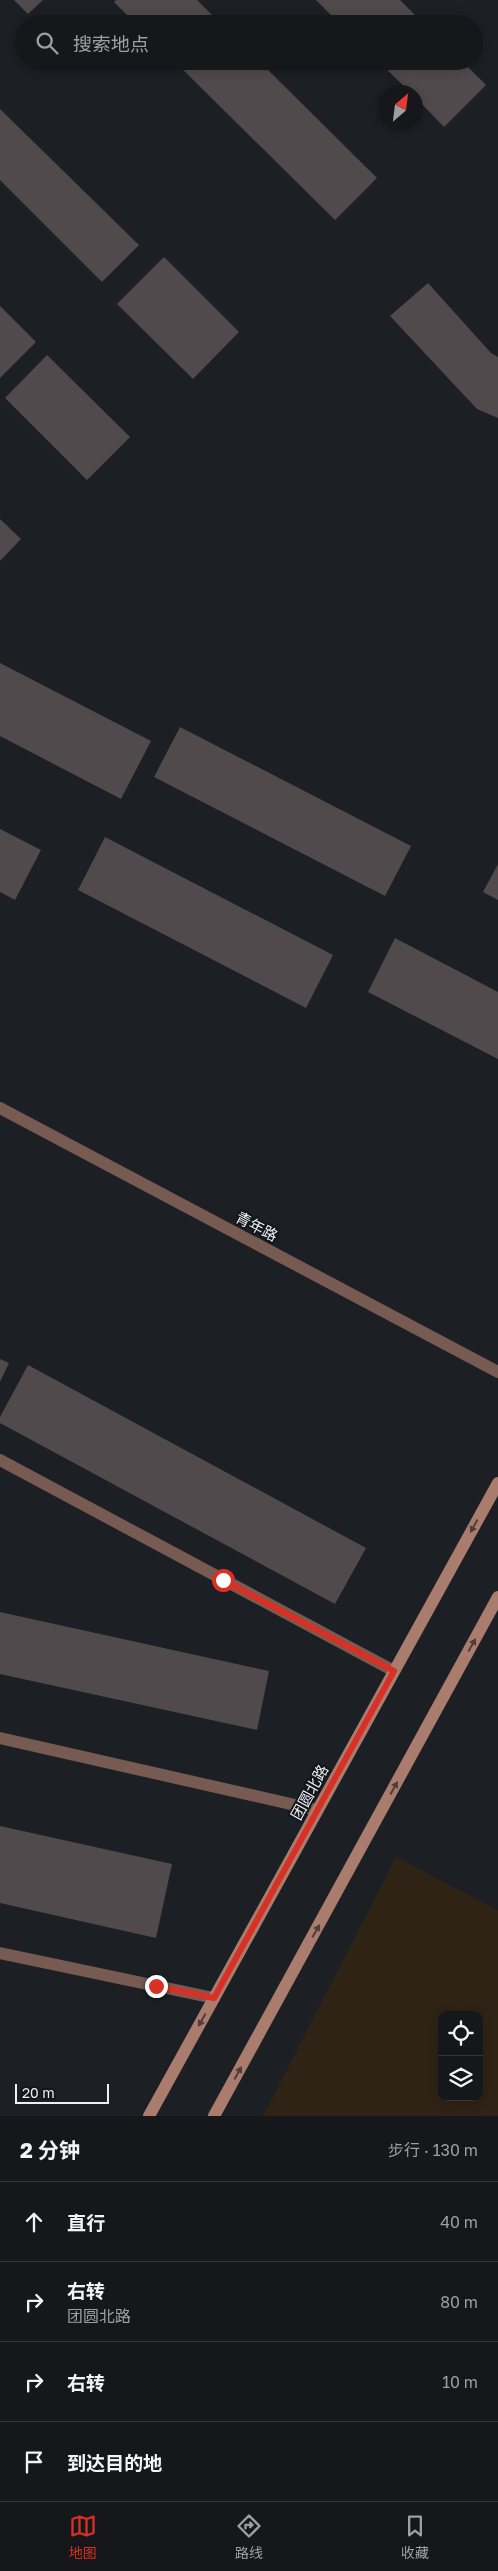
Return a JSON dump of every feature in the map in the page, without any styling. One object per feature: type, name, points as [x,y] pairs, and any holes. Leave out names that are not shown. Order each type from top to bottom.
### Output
[{"type":"main road","name":"团圆北路","points":[[149,2116],[498,1483]]},
{"type":"main road","points":[[214,2116],[498,1597]]},
{"type":"street","name":"青年路","points":[[0,1108],[498,1372]]},
{"type":"street","points":[[0,1460],[394,1671]]},
{"type":"street","points":[[0,1738],[318,1810]]},
{"type":"street","points":[[0,1953],[214,1998]]},
{"type":"shaded area","points":[[396,1857],[498,1910],[498,2116],[263,2116]]},
{"type":"building","points":[[14,0],[43,0],[28,14]]},
{"type":"building","points":[[116,0],[197,0],[212,15],[127,15],[114,2]]},
{"type":"building","points":[[316,0],[400,0],[415,15],[331,15]]},
{"type":"building","points":[[183,70],[268,70],[377,178],[335,220]]},
{"type":"building","points":[[387,70],[471,70],[486,85],[444,127],[423,105],[423,85],[403,85]]},
{"type":"building","points":[[0,109],[139,245],[102,282],[0,180]]},
{"type":"building","points":[[164,257],[239,332],[193,379],[117,304]]},
{"type":"building","points":[[428,283],[491,353],[498,357],[498,418],[477,409],[390,316]]},
{"type":"building","points":[[0,306],[36,342],[0,378]]},
{"type":"building","points":[[47,355],[130,437],[87,480],[5,398]]},
{"type":"building","points":[[0,519],[21,539],[0,561]]},
{"type":"building","points":[[0,663],[151,741],[121,799],[0,736]]},
{"type":"building","points":[[180,727],[411,846],[385,896],[154,777]]},
{"type":"building","points":[[0,829],[41,850],[15,900],[0,892]]},
{"type":"building","points":[[105,837],[333,955],[306,1008],[78,890]]},
{"type":"building","points":[[498,864],[498,900],[483,892]]},
{"type":"building","points":[[395,938],[498,992],[498,1059],[368,992]]},
{"type":"building","points":[[0,1359],[9,1363],[0,1382]]},
{"type":"building","points":[[28,1365],[366,1548],[335,1604],[0,1423],[0,1417]]},
{"type":"building","points":[[0,1612],[269,1671],[257,1730],[0,1674]]},
{"type":"building","points":[[0,1826],[172,1864],[156,1938],[0,1903]]},
{"type":"route","points":[[156,1986],[214,1998],[394,1671],[223,1580]]}]
